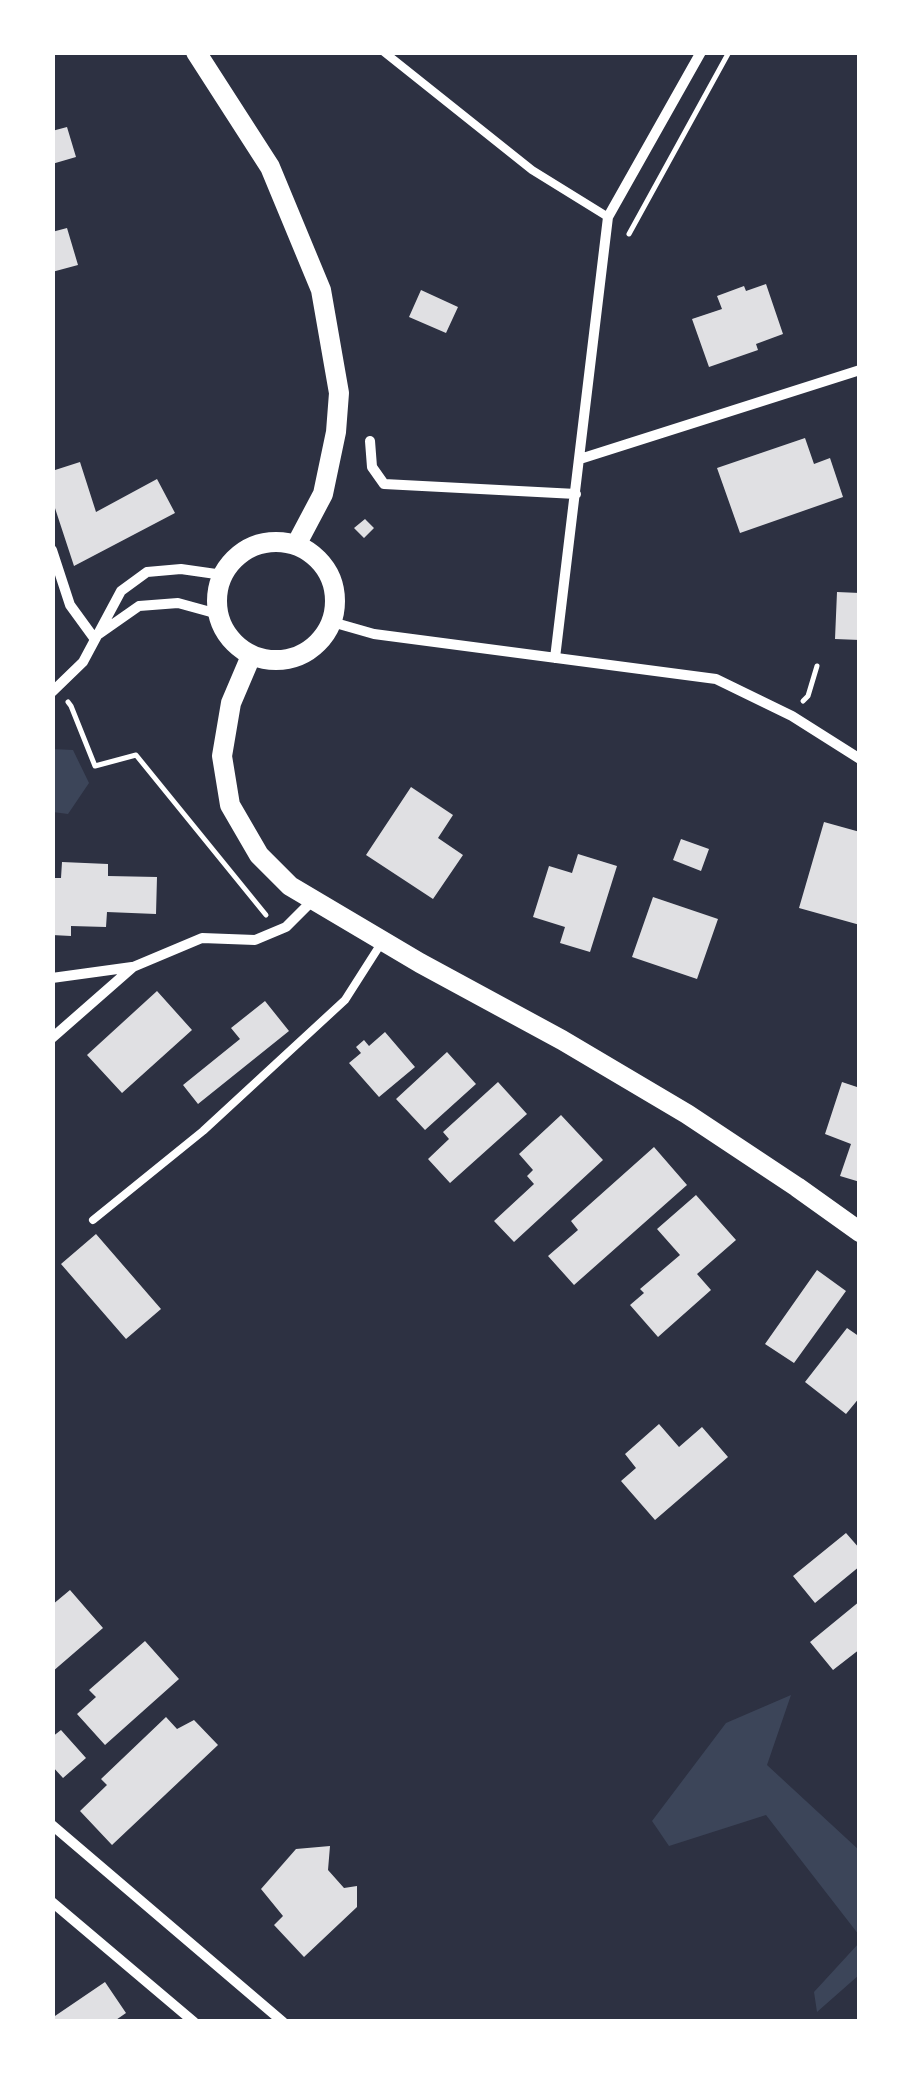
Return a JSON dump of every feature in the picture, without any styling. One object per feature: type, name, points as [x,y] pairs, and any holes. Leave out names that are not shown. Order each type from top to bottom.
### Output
[{"type":"main road","points":[[196,52],[270,166],[321,290],[339,393],[336,432],[324,494],[296,545]]},
{"type":"main road","points":[[279,542],[296,545],[322,562],[330,576],[336,607],[332,622],[319,642],[300,656],[277,660],[252,656],[231,640],[218,614],[217,594],[223,575],[246,550],[279,542]]},
{"type":"main road","points":[[252,656],[231,703],[222,756],[230,805],[259,855],[290,886],[687,1114],[860,1232]]},
{"type":"street","points":[[555,658],[608,216],[701,52]]},
{"type":"street","points":[[580,459],[860,370]]},
{"type":"street","points":[[370,440],[372,467],[384,484],[576,494]]},
{"type":"street","points":[[52,550],[70,605],[94,638]]},
{"type":"street","points":[[54,691],[82,662],[121,591],[147,572],[181,569],[223,575]]},
{"type":"street","points":[[94,638],[139,606],[178,603],[218,614]]},
{"type":"street","points":[[332,622],[374,634],[716,680],[792,716],[860,759]]},
{"type":"street","points":[[52,978],[133,967],[202,938],[255,940],[286,927],[313,900]]},
{"type":"street","points":[[52,1038],[133,967]]},
{"type":"street","points":[[52,1825],[284,2022]]},
{"type":"street","points":[[52,1902],[194,2022]]},
{"type":"lane","points":[[384,52],[532,170],[608,216]]},
{"type":"lane","points":[[93,1220],[203,1130],[346,1000],[382,942]]},
{"type":"path","points":[[603,260],[621,248],[729,52]]},
{"type":"path","points":[[792,716],[808,696],[817,666]]},
{"type":"path","points":[[54,691],[72,706],[96,766],[136,755],[264,914],[286,927]]},
{"type":"shaded area","points":[[52,749],[73,750],[89,783],[68,814],[53,812]]},
{"type":"shaded area","points":[[791,1695],[767,1765],[859,1850],[859,1935],[766,1815],[669,1846],[652,1821],[726,1723]]},
{"type":"shaded area","points":[[859,1943],[859,1975],[817,2012],[814,1992]]},
{"type":"building","points":[[67,127],[76,157],[52,164],[52,131]]},
{"type":"building","points":[[67,228],[78,265],[52,272],[52,232]]},
{"type":"building","points":[[766,284],[783,334],[756,344],[758,350],[709,367],[692,319],[722,309],[717,296],[744,286],[746,291]]},
{"type":"building","points":[[421,290],[458,307],[446,333],[409,317]]},
{"type":"building","points":[[805,438],[814,464],[830,458],[843,497],[740,533],[717,468]]},
{"type":"building","points":[[80,462],[96,512],[157,479],[175,513],[74,566],[52,499],[52,471]]},
{"type":"building","points":[[365,519],[374,528],[364,538],[354,528]]},
{"type":"building","points":[[837,592],[860,593],[860,640],[835,639]]},
{"type":"building","points":[[411,787],[453,815],[438,838],[463,855],[433,899],[366,855]]},
{"type":"building","points":[[824,822],[860,832],[860,925],[799,908]]},
{"type":"building","points":[[681,839],[709,849],[701,871],[673,860]]},
{"type":"building","points":[[578,854],[617,866],[590,952],[560,943],[565,927],[533,917],[549,866],[572,873]]},
{"type":"building","points":[[62,862],[108,864],[108,876],[157,877],[156,914],[107,912],[106,927],[71,926],[71,936],[52,935],[52,878],[61,878]]},
{"type":"building","points":[[653,897],[718,919],[697,979],[632,957]]},
{"type":"building","points":[[157,991],[192,1030],[122,1093],[87,1055]]},
{"type":"building","points":[[265,1001],[289,1031],[198,1104],[183,1085],[240,1039],[231,1028]]},
{"type":"building","points":[[385,1032],[415,1067],[379,1097],[349,1063],[361,1053],[356,1047],[364,1040],[369,1046]]},
{"type":"building","points":[[447,1052],[476,1084],[425,1130],[396,1099]]},
{"type":"building","points":[[498,1082],[527,1114],[450,1183],[428,1159],[449,1139],[443,1132]]},
{"type":"building","points":[[842,1082],[860,1088],[860,1182],[840,1176],[851,1144],[825,1134]]},
{"type":"building","points":[[561,1115],[603,1160],[514,1242],[494,1221],[534,1184],[527,1176],[533,1170],[519,1154]]},
{"type":"building","points":[[654,1147],[687,1185],[574,1285],[548,1256],[578,1230],[571,1221]]},
{"type":"building","points":[[696,1195],[736,1240],[697,1274],[711,1290],[658,1337],[630,1305],[644,1293],[640,1289],[680,1255],[657,1229]]},
{"type":"building","points":[[96,1234],[161,1309],[126,1339],[61,1264]]},
{"type":"building","points":[[817,1270],[846,1291],[794,1363],[765,1344]]},
{"type":"building","points":[[847,1328],[860,1337],[860,1397],[846,1414],[805,1382]]},
{"type":"building","points":[[659,1424],[679,1447],[702,1427],[728,1457],[655,1520],[621,1481],[636,1468],[625,1454]]},
{"type":"building","points":[[846,1533],[860,1549],[860,1566],[815,1603],[793,1576]]},
{"type":"building","points":[[70,1590],[103,1628],[52,1672],[52,1605]]},
{"type":"building","points":[[860,1601],[860,1649],[833,1670],[810,1642]]},
{"type":"building","points":[[145,1641],[179,1679],[105,1745],[77,1714],[96,1697],[89,1690]]},
{"type":"building","points":[[166,1717],[177,1729],[194,1720],[218,1745],[112,1845],[80,1811],[107,1785],[101,1779]]},
{"type":"building","points":[[61,1730],[86,1758],[63,1778],[52,1766],[52,1737]]},
{"type":"building","points":[[330,1846],[328,1870],[344,1888],[357,1886],[357,1907],[304,1957],[274,1925],[283,1916],[261,1889],[296,1849]]},
{"type":"building","points":[[105,1982],[126,2013],[113,2022],[52,2022],[52,2018]]}]
